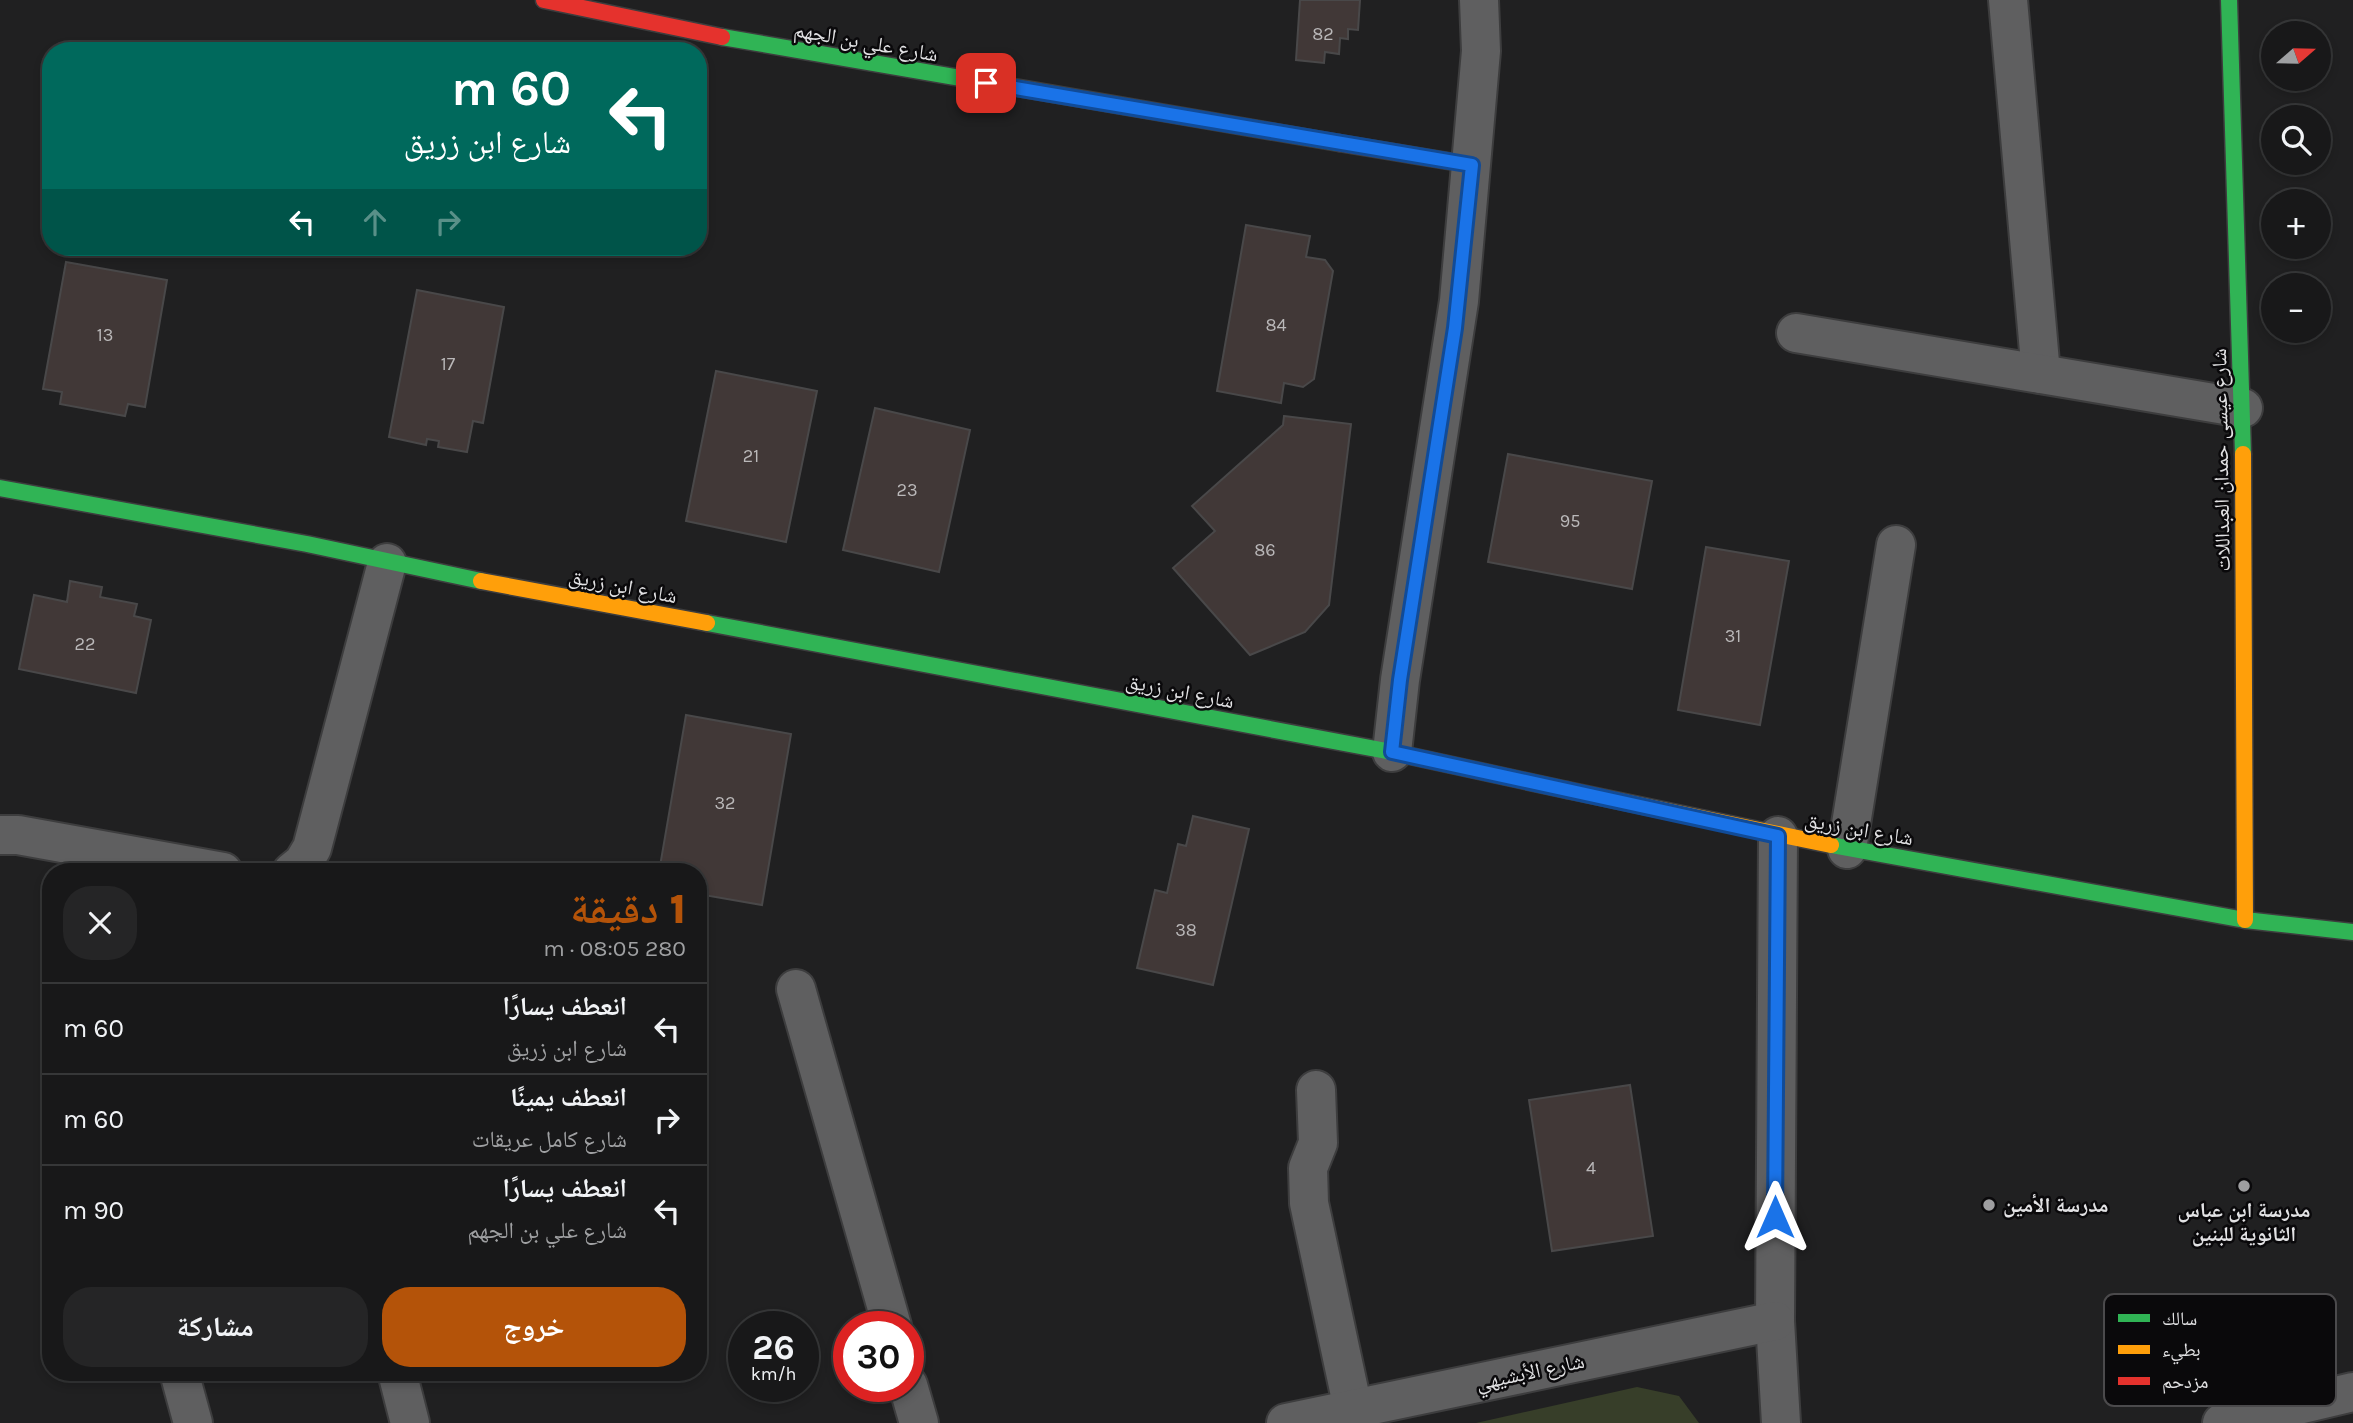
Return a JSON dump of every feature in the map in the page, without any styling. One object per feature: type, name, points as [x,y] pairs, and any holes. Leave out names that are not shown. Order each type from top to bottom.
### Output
[{"type":"street","name":"شارع علي بن الجهم","points":[[544,0],[769,47],[1472,165]]},
{"type":"street","points":[[1392,752],[1400,680],[1455,328],[1481,51],[1479,0]]},
{"type":"street","points":[[2008,0],[2041,374]]},
{"type":"street","name":"شارع عيسى حمدان العبداللات","points":[[2229,0],[2243,408],[2245,920]]},
{"type":"street","points":[[1796,333],[2243,408]]},
{"type":"street","name":"شارع ابن زريق","points":[[0,488],[307,544],[387,563],[1392,752],[1778,836],[2245,920],[2353,932]]},
{"type":"street","points":[[1847,849],[1896,545]]},
{"type":"street","points":[[303,863],[313,848],[387,563]]},
{"type":"street","points":[[0,835],[18,835],[172,863]]},
{"type":"street","points":[[1778,836],[1775,1321],[1781,1423]]},
{"type":"street","points":[[796,989],[888,1311]]},
{"type":"street","points":[[1317,1090],[1318,1143],[1308,1168],[1309,1203],[1353,1409]]},
{"type":"street","name":"شارع الأبشيهي","points":[[1286,1423],[1775,1321]]},
{"type":"street","points":[[181,1381],[192,1423]]},
{"type":"street","points":[[399,1381],[410,1423]]},
{"type":"street","points":[[913,1402],[919,1423]]},
{"type":"street","points":[[2222,1423],[2294,1406]]},
{"type":"green space","points":[[1637,1387],[1679,1396],[1699,1423],[1476,1423]]},
{"type":"building","points":[[1300,0],[1360,0],[1358,30],[1348,29],[1348,39],[1340,38],[1339,54],[1325,52],[1324,63],[1296,60]]},
{"type":"building","points":[[1246,225],[1310,236],[1306,257],[1325,260],[1333,271],[1314,379],[1303,387],[1284,383],[1281,403],[1217,391]]},
{"type":"building","points":[[66,262],[167,280],[145,407],[128,404],[125,416],[60,404],[62,392],[43,389]]},
{"type":"building","points":[[417,290],[504,307],[483,423],[473,421],[467,452],[438,447],[439,441],[427,439],[426,445],[389,437]]},
{"type":"building","points":[[716,371],[817,391],[786,542],[686,521]]},
{"type":"building","points":[[875,408],[970,430],[939,572],[843,550]]},
{"type":"building","points":[[1284,416],[1351,424],[1329,605],[1305,632],[1250,655],[1173,568],[1215,531],[1192,506],[1283,425]]},
{"type":"building","points":[[1508,454],[1652,481],[1632,589],[1488,562]]},
{"type":"building","points":[[1706,547],[1789,561],[1760,725],[1678,710]]},
{"type":"building","points":[[70,581],[102,587],[100,597],[137,604],[134,616],[151,620],[136,693],[19,669],[34,595],[67,602]]},
{"type":"building","points":[[686,715],[791,734],[762,905],[707,896],[707,863],[661,863]]},
{"type":"building","points":[[1193,816],[1249,829],[1213,985],[1137,968],[1155,890],[1167,893],[1178,844],[1186,846]]},
{"type":"building","points":[[1630,1085],[1653,1236],[1552,1251],[1529,1100]]},
{"type":"traffic: fast","points":[[2229,0],[2243,454]]},
{"type":"traffic: fast","points":[[722,37],[1339,143]]},
{"type":"traffic: fast","points":[[0,488],[307,544],[481,581]]},
{"type":"traffic: fast","points":[[707,623],[1392,752],[1567,790]]},
{"type":"traffic: fast","points":[[1831,845],[2245,920],[2353,932]]},
{"type":"traffic: slow","points":[[2243,454],[2245,920]]},
{"type":"traffic: slow","points":[[481,581],[707,623]]},
{"type":"traffic: slow","points":[[1567,790],[1831,845]]},
{"type":"traffic: jam","points":[[544,0],[722,37]]},
{"type":"traffic: jam","points":[[1339,143],[1472,165]]},
{"type":"place","name":"مدرسة ابن عباس الثانوية للبنين","points":[[2244,1186]]},
{"type":"place","name":"مدرسة الأمين","points":[[1989,1205]]},
{"type":"route","points":[[986,83],[1472,165],[1459,301],[1400,680],[1392,752],[1778,836],[1775,1217]]}]
